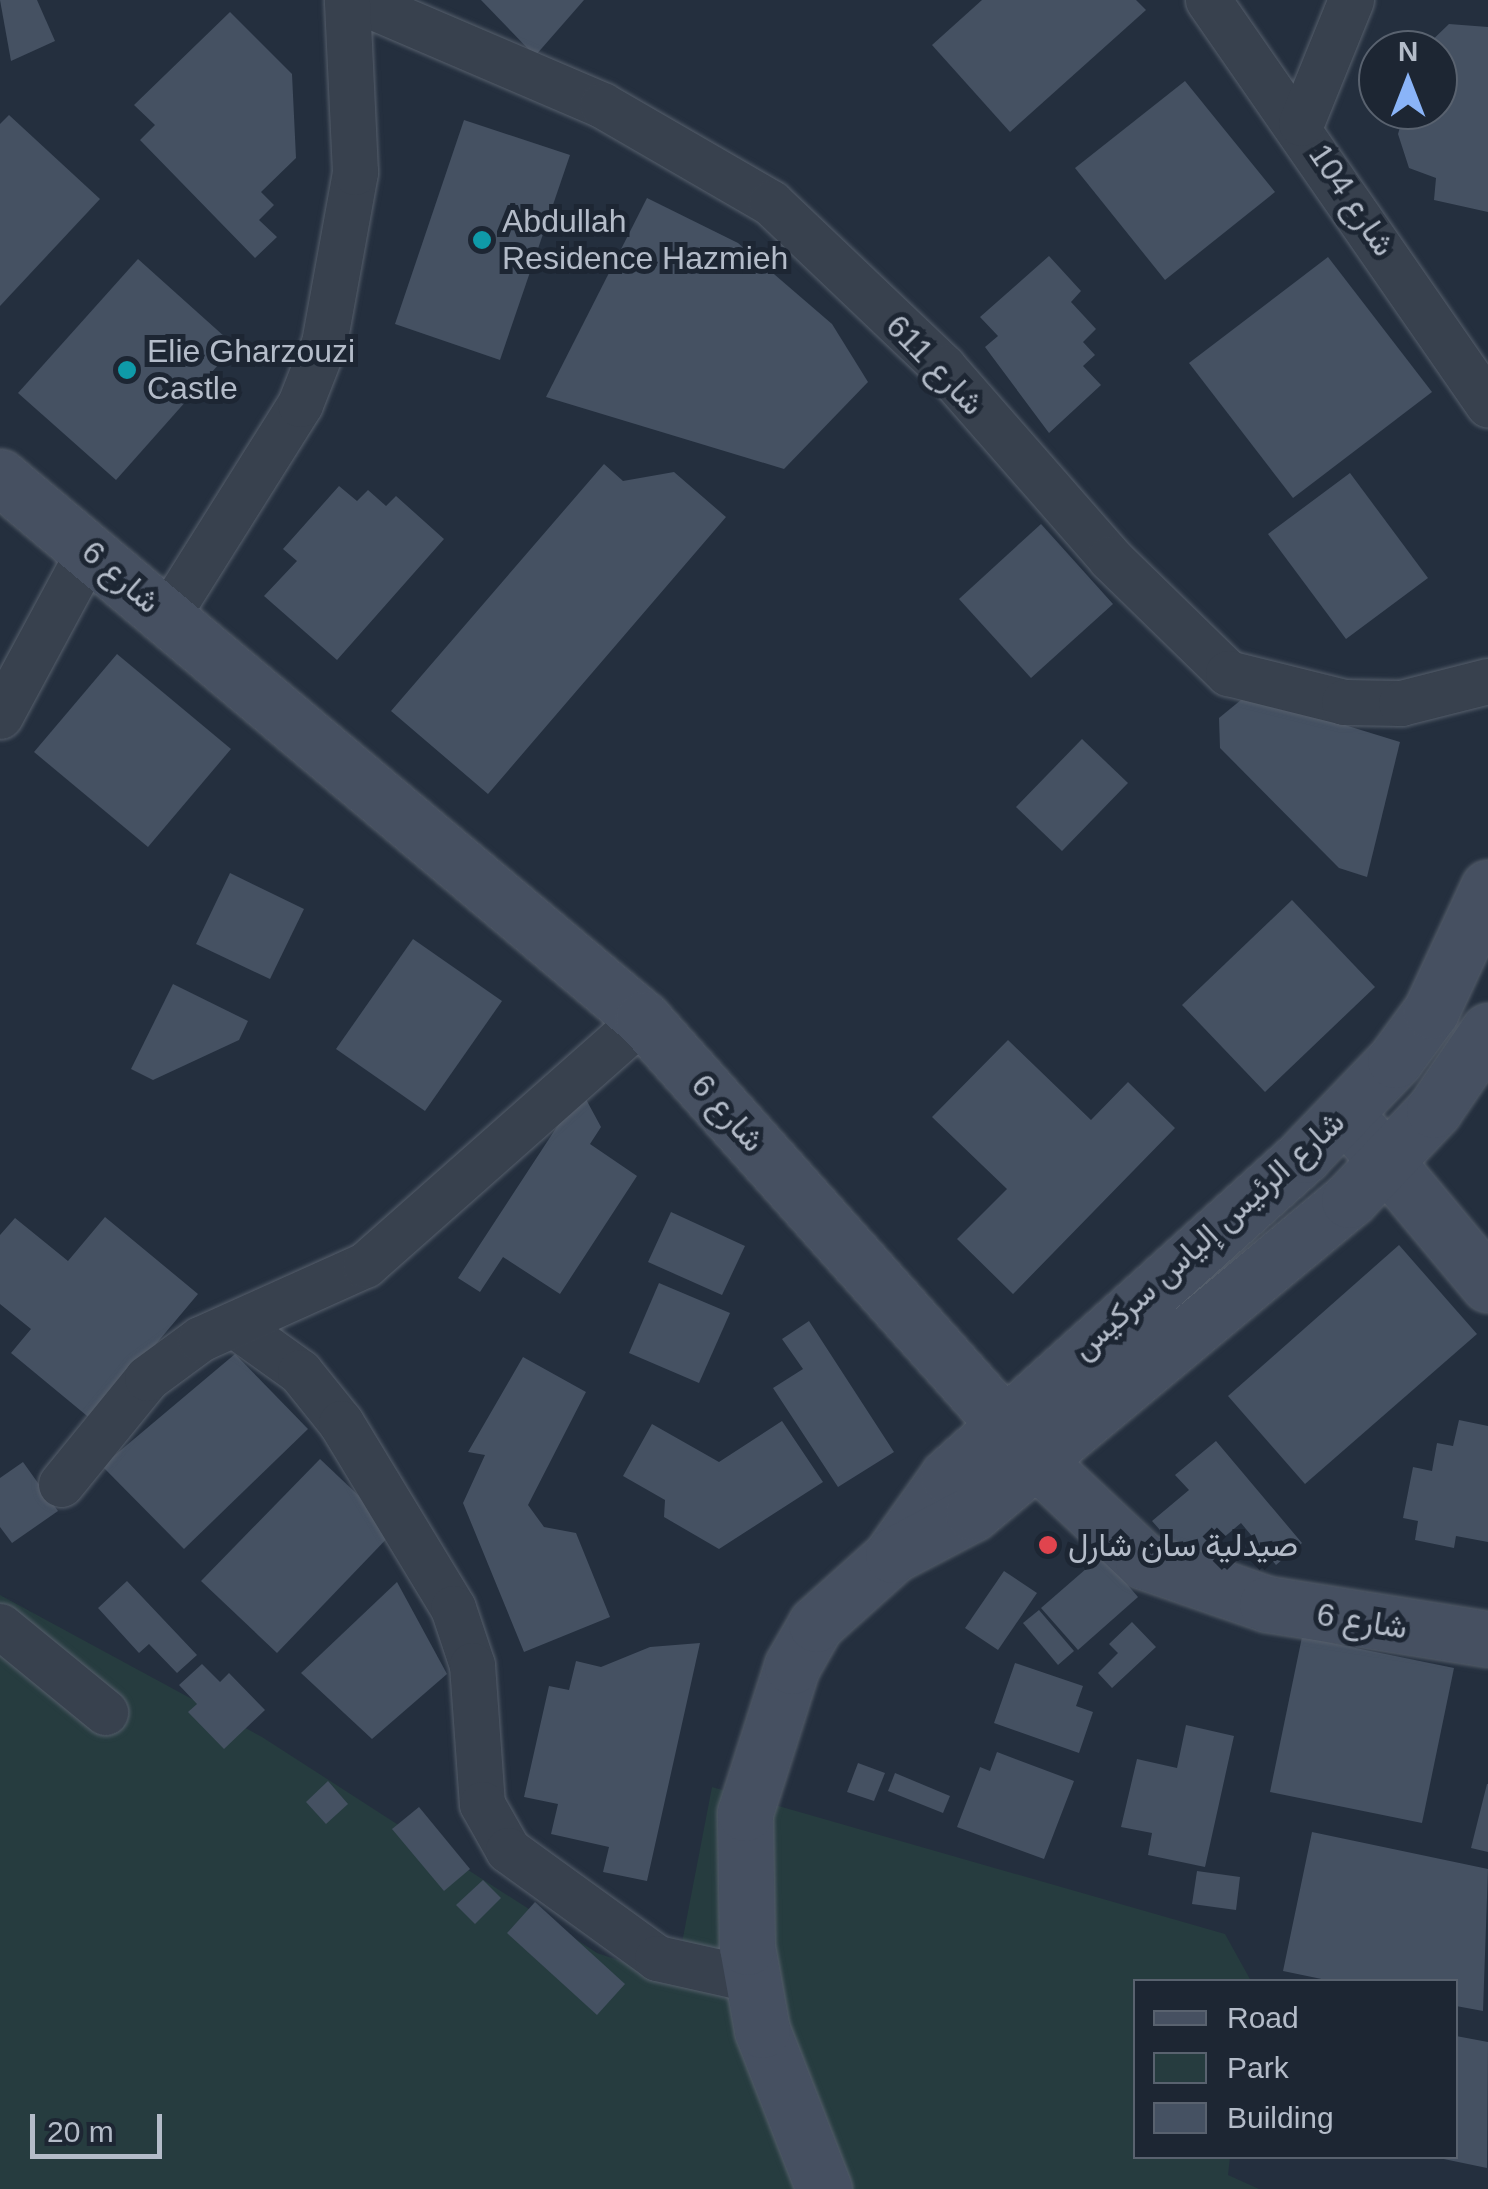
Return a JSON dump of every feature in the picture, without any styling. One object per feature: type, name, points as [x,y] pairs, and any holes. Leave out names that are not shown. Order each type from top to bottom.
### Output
[{"type":"main road","name":"شارع 6","points":[[0,477],[643,1019],[1021,1443],[1143,1561],[1201,1588],[1341,1620],[1488,1638]]},
{"type":"main road","name":"شارع الرئيس إلياس سركيس","points":[[1021,1443],[1346,1114],[1431,1010],[1488,888]]},
{"type":"main road","name":"شارع الرئيس إلياس سركيس","points":[[824,2189],[794,2123],[751,1980],[745,1814],[770,1712],[816,1624],[893,1555],[918,1508],[1225,1310],[1386,1162],[1488,1031]]},
{"type":"main road","points":[[1346,1114],[1488,1284]]},
{"type":"street","points":[[166,616],[300,404],[324,343],[356,172],[347,0]]},
{"type":"street","name":"شارع 611","points":[[357,0],[602,105],[771,202],[943,367],[1110,558],[1228,674],[1344,702],[1402,703],[1488,681]]},
{"type":"street","name":"شارع 104","points":[[1208,0],[1300,123],[1488,404]]},
{"type":"street","points":[[1300,123],[1351,0]]},
{"type":"street","points":[[0,716],[90,549]]},
{"type":"street","points":[[62,1484],[146,1378],[236,1326],[364,1265],[643,1019]]},
{"type":"street","points":[[236,1326],[300,1372],[342,1423],[453,1608],[472,1665],[482,1804],[508,1850],[657,1958],[751,1980]]},
{"type":"street","points":[[0,1626],[104,1712]]},
{"type":"green space","points":[[0,1595],[262,1737],[597,1953],[675,1979],[712,1787],[1225,1934],[1250,1979],[1133,1979],[1133,2159],[1230,2159],[1228,2175],[1259,2189],[0,2189]]},
{"type":"building","points":[[0,0],[37,0],[55,41],[11,61]]},
{"type":"building","points":[[481,0],[584,0],[535,56]]},
{"type":"building","points":[[982,0],[1136,0],[1146,10],[1010,132],[932,45]]},
{"type":"building","points":[[230,12],[292,74],[296,158],[261,192],[274,205],[259,220],[277,237],[255,258],[140,140],[155,125],[134,105]]},
{"type":"building","points":[[1449,24],[1488,27],[1488,212],[1434,200],[1436,178],[1409,168],[1398,134],[1399,130],[1458,130],[1458,30],[1443,30]]},
{"type":"building","points":[[1185,81],[1275,192],[1165,280],[1075,168]]},
{"type":"building","points":[[9,115],[100,199],[0,306],[0,124]]},
{"type":"building","name":"Abdullah Residence Hazmieh","points":[[464,120],[570,155],[500,360],[395,324]]},
{"type":"building","points":[[647,198],[738,243],[832,324],[868,382],[784,469],[546,397]]},
{"type":"building","points":[[1049,256],[1081,291],[1071,302],[1096,329],[1083,342],[1095,355],[1083,366],[1101,385],[1049,433],[985,347],[998,336],[980,317]]},
{"type":"building","points":[[1328,257],[1432,392],[1293,498],[1189,363]]},
{"type":"building","name":"Elie Gharzouzi Castle","points":[[138,259],[235,346],[116,480],[18,393]]},
{"type":"building","points":[[604,464],[623,481],[674,472],[726,517],[488,794],[391,711]]},
{"type":"building","points":[[1350,473],[1428,578],[1346,639],[1268,534]]},
{"type":"building","points":[[339,486],[357,501],[368,490],[386,506],[396,496],[444,539],[337,660],[264,596],[297,561],[283,549]]},
{"type":"building","points":[[1041,524],[1113,604],[1031,678],[959,599]]},
{"type":"building","points":[[117,654],[231,749],[148,847],[34,752]]},
{"type":"building","points":[[1247,695],[1400,742],[1367,877],[1339,868],[1220,748],[1219,718]]},
{"type":"building","points":[[1082,739],[1128,783],[1062,851],[1016,807]]},
{"type":"building","points":[[230,873],[304,909],[270,979],[196,944]]},
{"type":"building","points":[[1292,900],[1375,987],[1265,1092],[1182,1005]]},
{"type":"building","points":[[413,939],[502,1001],[425,1111],[336,1049]]},
{"type":"building","points":[[173,984],[248,1021],[239,1040],[153,1080],[131,1069]]},
{"type":"building","points":[[1008,1040],[1091,1120],[1128,1082],[1175,1128],[1013,1294],[957,1239],[1007,1189],[932,1117]]},
{"type":"building","points":[[581,1090],[601,1127],[590,1144],[637,1176],[560,1294],[503,1257],[480,1292],[458,1278]]},
{"type":"building","points":[[671,1212],[745,1246],[722,1295],[648,1262]]},
{"type":"building","points":[[105,1217],[198,1294],[92,1420],[11,1353],[31,1329],[0,1304],[0,1235],[15,1218],[68,1261]]},
{"type":"building","points":[[1399,1245],[1477,1334],[1305,1484],[1228,1396]]},
{"type":"building","points":[[659,1283],[730,1313],[699,1383],[629,1353]]},
{"type":"building","points":[[809,1321],[894,1452],[838,1487],[773,1388],[803,1369],[782,1339]]},
{"type":"building","points":[[235,1354],[308,1429],[184,1549],[102,1466]]},
{"type":"building","points":[[523,1357],[586,1392],[528,1505],[544,1527],[576,1533],[610,1617],[524,1652],[463,1503],[485,1455],[468,1452]]},
{"type":"building","points":[[1459,1420],[1488,1426],[1488,1542],[1456,1536],[1454,1548],[1415,1540],[1418,1521],[1403,1518],[1413,1467],[1432,1471],[1437,1443],[1453,1446]]},
{"type":"building","points":[[782,1421],[823,1482],[719,1549],[664,1517],[665,1500],[623,1476],[652,1424],[719,1462]]},
{"type":"building","points":[[1216,1441],[1302,1543],[1276,1565],[1241,1523],[1191,1565],[1152,1521],[1189,1490],[1175,1475]]},
{"type":"building","points":[[320,1459],[395,1530],[277,1653],[201,1581]]},
{"type":"building","points":[[23,1462],[58,1511],[12,1543],[0,1527],[0,1478]]},
{"type":"building","points":[[1102,1555],[1138,1597],[1078,1650],[1041,1608]]},
{"type":"building","points":[[1004,1571],[1037,1593],[998,1650],[965,1628]]},
{"type":"building","points":[[127,1581],[197,1655],[177,1673],[149,1644],[139,1653],[98,1608]]},
{"type":"building","points":[[397,1582],[447,1674],[372,1739],[301,1673]]},
{"type":"building","points":[[1039,1610],[1074,1651],[1058,1665],[1023,1623]]},
{"type":"building","points":[[1132,1622],[1156,1647],[1112,1688],[1098,1673],[1118,1653],[1109,1644]]},
{"type":"building","points":[[1302,1637],[1454,1668],[1422,1823],[1270,1792]]},
{"type":"building","points":[[700,1643],[647,1881],[603,1872],[609,1847],[551,1834],[558,1804],[524,1797],[549,1686],[569,1690],[576,1661],[601,1667],[650,1647]]},
{"type":"building","points":[[1015,1663],[1083,1686],[1076,1706],[1093,1712],[1079,1753],[994,1723]]},
{"type":"building","points":[[202,1664],[220,1682],[229,1673],[265,1710],[224,1749],[188,1712],[197,1704],[179,1685]]},
{"type":"building","points":[[1186,1725],[1234,1736],[1205,1867],[1148,1855],[1152,1833],[1121,1827],[1137,1759],[1177,1768]]},
{"type":"building","points":[[997,1752],[1074,1781],[1044,1859],[957,1827],[980,1767],[990,1771]]},
{"type":"building","points":[[858,1763],[885,1773],[874,1801],[847,1792]]},
{"type":"building","points":[[895,1773],[950,1796],[943,1813],[888,1791]]},
{"type":"building","points":[[328,1781],[348,1804],[326,1824],[306,1802]]},
{"type":"building","points":[[1488,1784],[1488,1852],[1471,1848]]},
{"type":"building","points":[[419,1807],[470,1869],[444,1891],[392,1829]]},
{"type":"building","points":[[1312,1832],[1488,1869],[1483,2011],[1458,2006],[1458,1979],[1322,1979],[1283,1971]]},
{"type":"building","points":[[1197,1871],[1240,1877],[1236,1910],[1192,1904]]},
{"type":"building","points":[[483,1880],[501,1898],[475,1924],[456,1905]]},
{"type":"building","points":[[535,1902],[625,1984],[597,2015],[507,1933]]},
{"type":"building","points":[[1458,2036],[1488,2042],[1487,2168],[1444,2159],[1458,2159]]},
{"type":"place","name":"Abdullah Residence Hazmieh","points":[[482,240]]},
{"type":"place","name":"Elie Gharzouzi Castle","points":[[127,370]]},
{"type":"place","name":"صيدلية سان شارل","points":[[1048,1545]]}]
